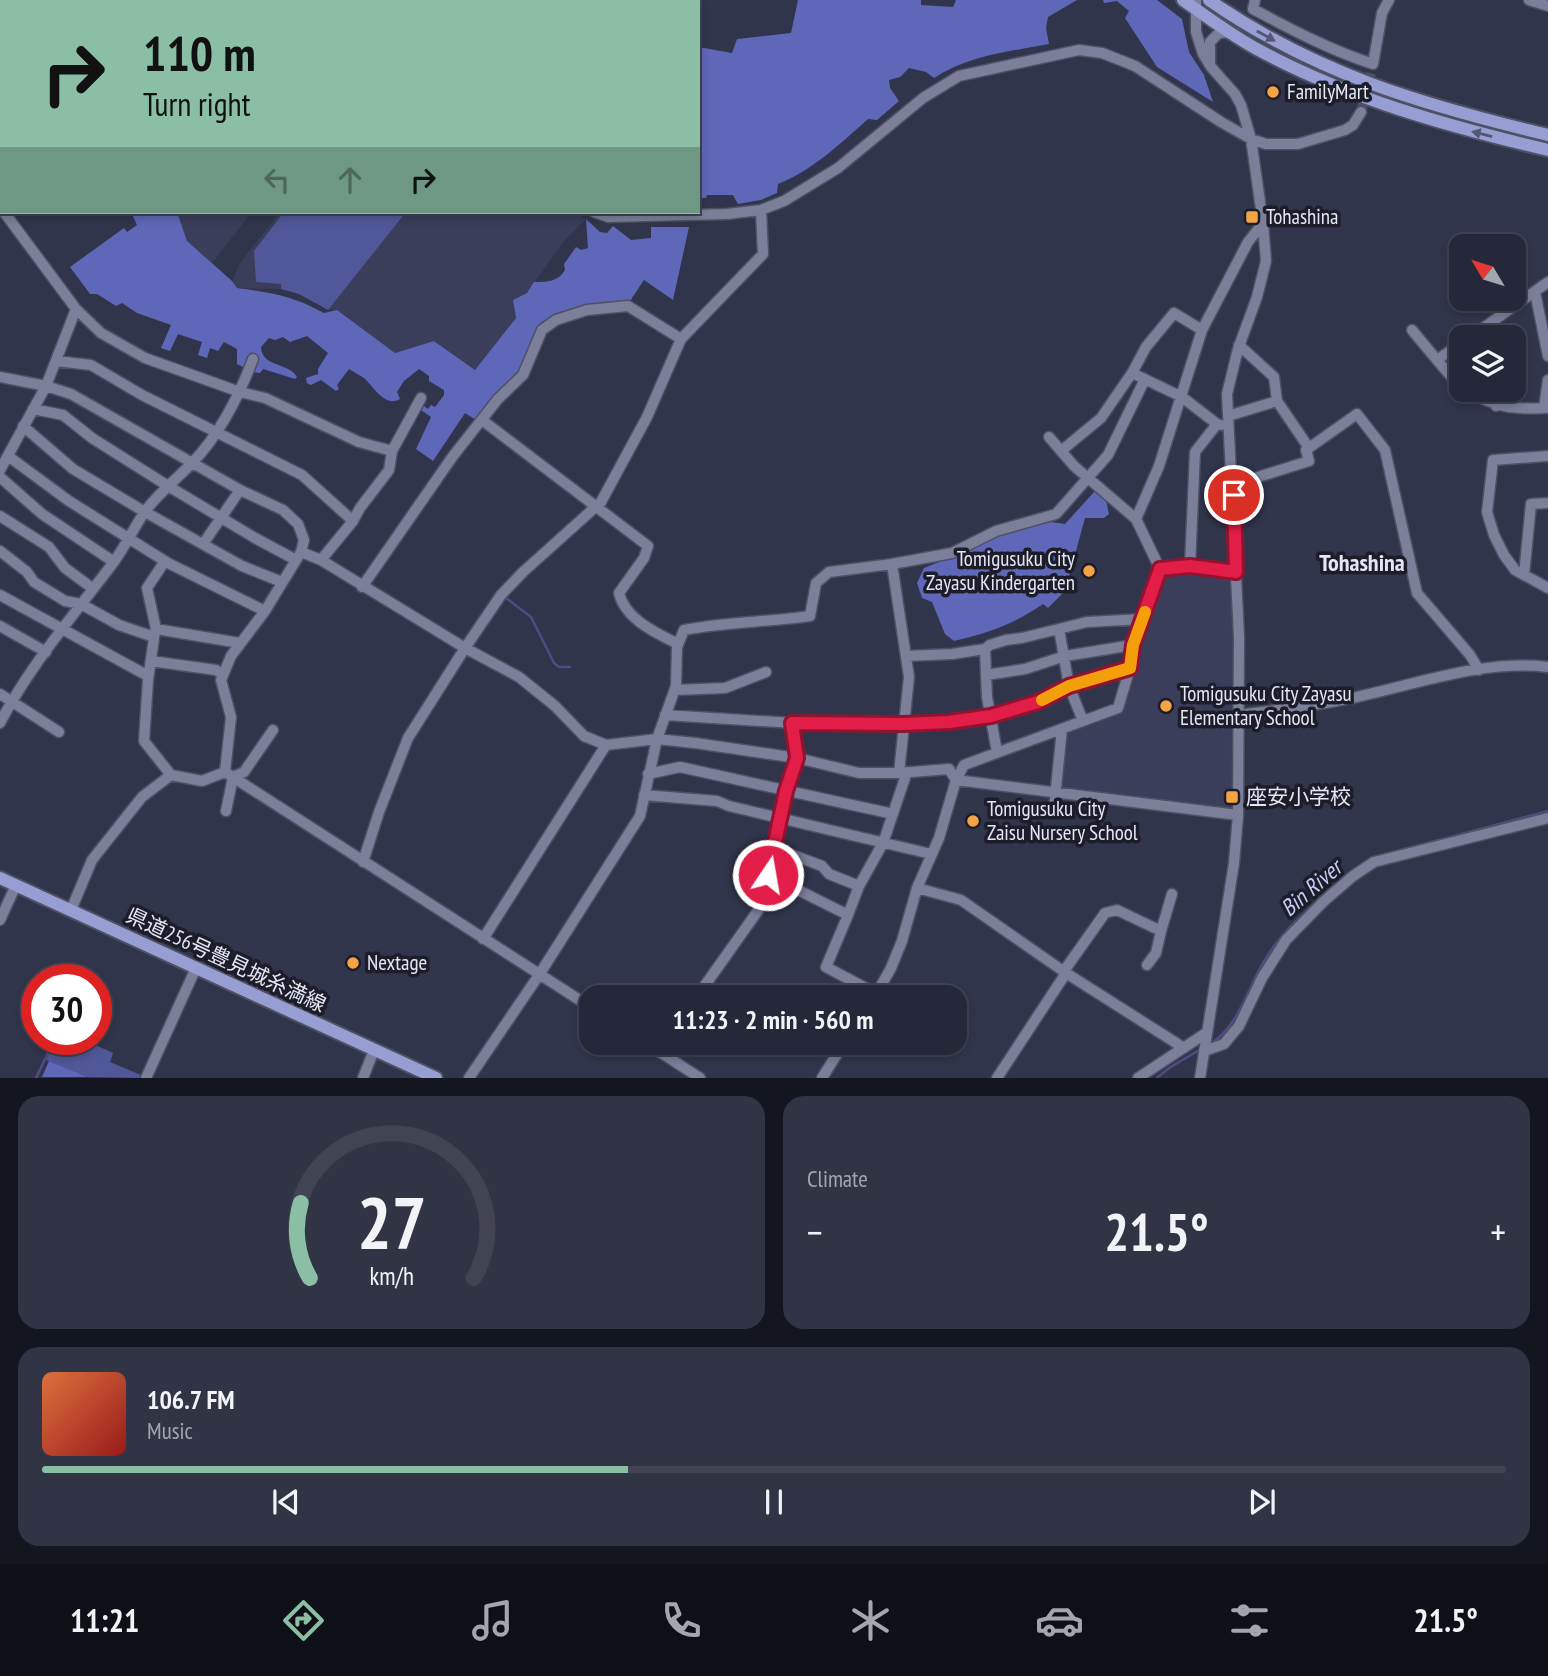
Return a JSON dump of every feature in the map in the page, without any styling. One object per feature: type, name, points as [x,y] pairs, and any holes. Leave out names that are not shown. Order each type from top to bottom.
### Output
[{"type":"main road","points":[[1183,0],[1196,4],[1229,32],[1283,62],[1367,99],[1451,126],[1548,150]]},
{"type":"main road","points":[[1209,0],[1276,42],[1354,79],[1411,100],[1548,135]]},
{"type":"main road","name":"県道256号豊見城糸満線","points":[[0,878],[436,1077]]},
{"type":"street","points":[[1255,0],[1253,9],[1264,15],[1330,49],[1373,64],[1382,13],[1389,0]]},
{"type":"street","points":[[1529,0],[1548,6]]},
{"type":"street","points":[[1196,4],[1197,40],[1211,67],[1235,94],[1251,139],[1266,261],[1257,297],[1239,345],[1227,394],[1234,495],[1240,715],[1238,815],[1234,863],[1200,1077]]},
{"type":"street","points":[[1211,67],[1210,42],[1219,33],[1229,32]]},
{"type":"street","points":[[600,214],[608,217],[727,214],[761,210],[784,201],[838,168],[923,97],[959,76],[1079,50],[1102,53],[1135,66],[1251,139],[1276,145],[1308,142],[1345,130],[1353,125],[1361,111]]},
{"type":"street","points":[[363,862],[408,738],[501,595],[601,502],[647,417],[681,339],[763,254],[761,210]]},
{"type":"street","points":[[6,214],[76,309],[101,333],[145,358],[240,392],[265,398],[359,442],[392,451]]},
{"type":"street","points":[[1136,519],[1159,466],[1202,330],[1248,242],[1263,223]]},
{"type":"street","points":[[1488,325],[1548,282]]},
{"type":"street","points":[[1535,292],[1548,356]]},
{"type":"street","points":[[362,587],[453,456],[498,399],[523,375],[542,330],[555,320],[587,310],[628,306],[681,339]]},
{"type":"street","points":[[0,470],[46,386],[76,309]]},
{"type":"street","points":[[1061,451],[1101,418],[1146,347],[1174,313],[1202,330]]},
{"type":"street","points":[[1412,330],[1449,374]]},
{"type":"street","points":[[1239,345],[1274,377],[1277,401],[1309,448]]},
{"type":"street","points":[[1437,360],[1449,352]]},
{"type":"street","points":[[0,723],[11,702],[92,588],[114,562],[145,512],[193,463],[216,432],[240,392],[253,359]]},
{"type":"street","points":[[55,361],[92,365],[142,395],[302,475],[353,521]]},
{"type":"street","points":[[1132,373],[1182,397],[1217,424],[1228,428]]},
{"type":"street","points":[[0,377],[71,394],[240,490],[283,510],[298,524],[304,540],[298,556],[265,611],[231,656],[221,680],[231,717],[226,811]]},
{"type":"street","points":[[469,1077],[539,975],[640,816],[657,739],[674,690],[678,644],[684,630],[716,624],[810,616],[816,583],[829,572],[953,553],[996,531],[1056,514],[1108,455],[1145,379]]},
{"type":"street","points":[[1488,402],[1496,406],[1521,409],[1546,408],[1548,380]]},
{"type":"street","points":[[321,560],[389,470],[392,451],[421,398]]},
{"type":"street","points":[[1228,416],[1277,401]]},
{"type":"street","points":[[1496,406],[1497,402]]},
{"type":"street","points":[[33,409],[63,415],[92,438],[221,517],[298,556],[321,560],[465,648],[519,677],[555,706],[584,736],[606,745],[657,739],[797,758],[859,773],[948,769],[956,780],[1238,815]]},
{"type":"street","points":[[1234,495],[1258,477],[1308,461],[1306,450],[1357,414],[1385,450],[1417,593],[1470,655],[1479,670]]},
{"type":"street","points":[[482,420],[648,546],[644,558],[618,593],[621,603],[653,631],[678,644]]},
{"type":"street","points":[[1190,566],[1195,452],[1217,424]]},
{"type":"street","points":[[23,426],[73,469],[203,544],[282,582]]},
{"type":"street","points":[[880,985],[902,941],[917,888],[939,838],[956,780],[964,765],[1118,708],[1130,668],[1133,645],[1160,569],[1136,519],[1088,478],[1049,437]]},
{"type":"street","points":[[8,456],[69,501],[165,561],[265,611]]},
{"type":"street","points":[[1548,456],[1493,460],[1487,512],[1494,535],[1504,555],[1516,570],[1548,588]]},
{"type":"street","points":[[0,477],[42,514],[114,562]]},
{"type":"street","points":[[203,544],[240,490]]},
{"type":"street","points":[[1524,575],[1531,504],[1548,503]]},
{"type":"street","points":[[0,516],[48,547],[65,568],[92,588]]},
{"type":"street","points":[[0,551],[27,572],[34,582],[65,601],[81,604],[119,625],[155,633],[240,643]]},
{"type":"street","points":[[165,561],[147,588],[155,633],[148,676],[144,741],[171,775],[202,781],[244,772],[273,730]]},
{"type":"street","points":[[856,985],[826,967],[859,886],[883,843],[903,773],[903,724],[909,677],[892,564]]},
{"type":"street","points":[[1160,569],[1190,566],[1236,572]]},
{"type":"street","points":[[0,595],[148,676]]},
{"type":"street","points":[[906,656],[985,649],[1006,640],[1022,639],[1087,622],[1143,620]]},
{"type":"street","points":[[0,626],[46,652]]},
{"type":"street","points":[[1059,629],[1069,686],[1083,721]]},
{"type":"street","points":[[986,675],[1025,669],[1065,656],[1133,645]]},
{"type":"street","points":[[985,649],[991,716],[998,752]]},
{"type":"street","points":[[151,661],[216,670],[223,675]]},
{"type":"street","points":[[1240,715],[1345,700],[1479,670],[1525,664],[1548,667]]},
{"type":"street","points":[[665,715],[792,723],[949,722],[991,716],[1038,702],[1069,686],[1130,668]]},
{"type":"street","points":[[674,690],[725,688],[766,672]]},
{"type":"street","points":[[0,694],[60,732]]},
{"type":"street","points":[[792,723],[797,758],[786,791],[768,875],[848,915]]},
{"type":"street","points":[[1054,808],[1062,729]]},
{"type":"street","points":[[483,939],[606,745]]},
{"type":"street","points":[[648,774],[680,767],[893,814]]},
{"type":"street","points":[[71,910],[92,860],[142,797],[171,775]]},
{"type":"street","points":[[229,775],[579,1000]]},
{"type":"street","points":[[644,795],[717,801],[931,855]]},
{"type":"street","points":[[1138,1077],[1185,1048],[1224,1044],[1239,1026],[1262,978],[1286,940],[1353,876],[1374,862],[1548,818]]},
{"type":"street","points":[[774,848],[822,866],[829,874],[859,886]]},
{"type":"street","points":[[705,985],[779,881]]},
{"type":"street","points":[[0,920],[16,885]]},
{"type":"street","points":[[917,888],[961,900],[1065,972],[1185,1048]]},
{"type":"street","points":[[1147,965],[1156,953],[1171,894]]},
{"type":"street","points":[[997,1077],[1105,913],[1117,910],[1161,931]]},
{"type":"street","points":[[146,1077],[196,968]]},
{"type":"street","points":[[362,1077],[374,1050]]},
{"type":"street","points":[[671,1055],[699,1077]]},
{"type":"street","points":[[822,1077],[836,1055]]},
{"type":"shaded area","points":[[798,0],[921,0],[921,5],[953,7],[956,0],[1077,0],[1048,17],[1046,28],[1049,44],[975,59],[934,78],[926,72],[909,68],[900,77],[889,80],[890,88],[899,101],[877,120],[868,119],[814,164],[778,184],[777,193],[761,200],[738,204],[733,195],[707,195],[706,198],[700,198],[700,47],[732,53],[737,39],[791,33]]},
{"type":"shaded area","points":[[1103,0],[1157,0],[1182,19],[1189,52],[1204,75],[1213,102],[1157,67],[1125,18],[1129,11],[1117,1],[1104,3]]},
{"type":"shaded area","points":[[132,214],[178,214],[187,241],[237,288],[282,296],[324,313],[337,310],[395,353],[434,341],[475,370],[516,318],[513,300],[527,293],[534,282],[559,277],[576,247],[581,250],[588,248],[586,219],[600,232],[607,233],[613,226],[631,240],[651,238],[651,227],[689,227],[673,300],[644,280],[630,301],[587,305],[560,312],[542,322],[520,371],[476,420],[465,413],[433,461],[416,449],[431,417],[421,410],[424,406],[428,409],[431,405],[435,407],[444,395],[444,390],[429,381],[429,376],[419,369],[404,381],[397,392],[400,399],[395,401],[385,399],[364,378],[349,369],[337,385],[339,389],[336,391],[321,380],[311,385],[307,383],[306,378],[318,374],[318,369],[328,353],[307,336],[290,342],[283,337],[275,340],[269,338],[261,347],[266,358],[293,372],[297,377],[295,379],[263,369],[260,373],[253,372],[237,364],[237,349],[224,342],[218,351],[210,348],[207,358],[198,355],[202,342],[178,334],[170,351],[161,348],[171,325],[137,313],[122,303],[116,306],[97,294],[90,294],[70,267],[124,228],[127,232],[137,225]]},
{"type":"shaded area","points":[[178,214],[250,214],[212,263],[187,241]]},
{"type":"shaded area","points":[[278,214],[578,214],[586,219],[565,240],[527,293],[513,300],[516,318],[475,370],[435,341],[395,353],[337,310],[328,310],[299,294],[281,289],[237,288],[232,281],[240,263]]},
{"type":"shaded area","points":[[282,214],[404,214],[328,310],[299,294],[281,289],[281,284],[256,282],[254,251]]},
{"type":"shaded area","points":[[1095,491],[1106,500],[1109,514],[1104,518],[1085,518],[1065,591],[1048,608],[1043,604],[1010,623],[967,638],[954,641],[945,634],[932,602],[922,598],[917,583],[924,568],[977,547],[998,534],[1051,522],[1065,524]]},
{"type":"shaded area","points":[[1171,571],[1233,577],[1234,809],[1059,790],[1065,730],[1120,710],[1159,577]]},
{"type":"shaded area","points":[[112,1053],[113,1053],[110,1062],[141,1075],[140,1078],[88,1077],[46,1060],[48,1055],[112,1055]]},
{"type":"shaded area","points":[[49,1061],[88,1077],[42,1077]]},
{"type":"waterway","points":[[506,598],[531,617],[554,663],[559,667],[570,667]]},
{"type":"waterway","name":"Bin River","points":[[1379,856],[1548,811]]},
{"type":"waterway","name":"Bin River","points":[[1338,882],[1372,858]]},
{"type":"waterway","name":"Bin River","points":[[1210,1044],[1221,1036],[1237,1015],[1273,948],[1315,903]]},
{"type":"waterway","name":"Bin River","points":[[1157,1078],[1201,1049]]},
{"type":"waterway","points":[[36,1078],[47,1055]]},
{"type":"tunnel","points":[[1361,112],[1373,64]]},
{"type":"slow traffic","points":[[1042,700],[1069,686],[1130,668],[1133,645],[1145,612]]},
{"type":"place","name":"FamilyMart","points":[[1273,92]]},
{"type":"place","name":"Tohashina","points":[[1252,217]]},
{"type":"place","name":"Tomigusuku City Zayasu Kindergarten","points":[[1089,571]]},
{"type":"place","name":"Tomigusuku City Zayasu Elementary School","points":[[1166,706]]},
{"type":"place","name":"座安小学校","points":[[1232,797]]},
{"type":"place","name":"Tomigusuku City Zaisu Nursery School","points":[[973,821]]},
{"type":"place","name":"Nextage","points":[[353,963]]},
{"type":"district","name":"Tohashina","points":[[1362,563]]},
{"type":"route","points":[[768,875],[786,791],[797,758],[792,723],[903,724],[949,722],[991,716],[1038,702],[1069,686],[1130,668],[1133,645],[1160,569],[1190,566],[1236,572],[1234,495]]}]
